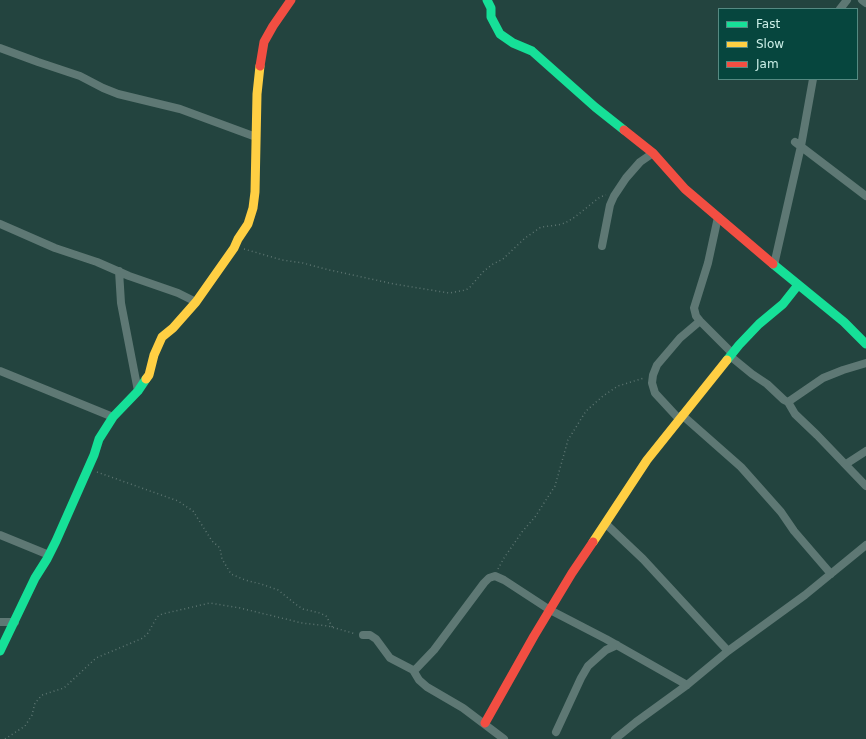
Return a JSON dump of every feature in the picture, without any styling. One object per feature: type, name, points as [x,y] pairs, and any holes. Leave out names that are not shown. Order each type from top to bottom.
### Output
[{"type":"street","points":[[0,651],[49,555],[88,469],[99,439],[113,417],[138,391],[149,375],[154,355],[162,337],[173,328],[196,302],[234,248],[248,224],[253,208],[255,192],[258,72],[261,56],[264,42],[291,0]]},
{"type":"street","points":[[487,0],[491,8],[494,26],[500,34],[513,43],[532,51],[594,107],[653,153],[685,189],[844,322],[866,344]]},
{"type":"street","points":[[841,8],[847,0]]},
{"type":"street","points":[[862,0],[866,3]]},
{"type":"street","points":[[0,48],[80,76],[118,94],[180,109],[256,137]]},
{"type":"street","points":[[774,265],[798,144],[813,80]]},
{"type":"street","points":[[798,144],[866,196]]},
{"type":"street","points":[[602,246],[610,205],[615,194],[640,162],[653,153]]},
{"type":"street","points":[[718,217],[708,263],[694,308],[696,316],[731,355],[752,374],[767,384],[780,397],[788,402],[796,414],[866,486]]},
{"type":"street","points":[[0,224],[55,248],[97,262],[178,293],[196,302]]},
{"type":"street","points":[[119,271],[121,303],[138,391]]},
{"type":"street","points":[[485,723],[572,573],[606,524],[647,460],[731,355],[759,324],[783,304],[798,284]]},
{"type":"street","points":[[700,321],[680,338],[657,365],[652,383],[655,393],[680,417],[741,467],[781,512],[794,531],[831,574]]},
{"type":"street","points":[[788,402],[823,378],[842,370],[866,363]]},
{"type":"street","points":[[0,371],[113,417]]},
{"type":"street","points":[[846,464],[866,451]]},
{"type":"street","points":[[606,524],[643,559],[728,651]]},
{"type":"street","points":[[0,535],[49,555]]},
{"type":"street","points":[[615,739],[687,685],[728,651],[805,595],[866,545]]},
{"type":"street","points":[[414,671],[434,650],[484,583],[489,578],[495,576],[504,580],[550,610],[583,626],[687,685]]},
{"type":"street","points":[[0,622],[15,622]]},
{"type":"street","points":[[363,635],[370,635],[376,639],[390,658],[414,671],[419,680],[426,687],[463,708],[485,723],[504,739]]},
{"type":"street","points":[[556,732],[588,666],[606,650],[617,645]]},
{"type":"path","points":[[234,248],[246,249],[282,260],[303,263],[394,284],[449,293],[466,290],[484,271],[503,259],[525,238],[541,227],[565,223],[600,197],[615,194]]},
{"type":"path","points":[[495,576],[504,558],[555,486],[568,440],[586,411],[603,396],[618,386],[653,375]]},
{"type":"path","points":[[88,469],[178,501],[193,511],[212,541],[220,548],[222,559],[231,574],[278,590],[303,609],[320,612],[326,616],[333,628]]},
{"type":"path","points":[[5,739],[25,726],[32,715],[35,703],[42,694],[64,688],[96,658],[143,638],[148,633],[157,617],[162,614],[210,603],[240,608],[302,623],[328,626],[348,633],[363,635]]},
{"type":"traffic: fast","points":[[487,0],[491,8],[491,17],[500,34],[513,43],[532,51],[595,107],[624,130]]},
{"type":"traffic: fast","points":[[773,264],[844,322],[866,344]]},
{"type":"traffic: fast","points":[[727,360],[759,324],[783,304],[798,285]]},
{"type":"traffic: fast","points":[[0,651],[35,578],[56,541],[94,455],[99,439],[113,417],[138,391],[146,379]]},
{"type":"traffic: slow","points":[[146,379],[149,375],[154,355],[162,337],[173,328],[196,302],[234,248],[248,224],[253,208],[255,192],[257,94],[260,66]]},
{"type":"traffic: slow","points":[[593,542],[647,460],[727,360]]},
{"type":"traffic: jam","points":[[260,66],[264,42],[291,0]]},
{"type":"traffic: jam","points":[[624,130],[653,153],[685,189],[773,264]]},
{"type":"traffic: jam","points":[[485,723],[534,636],[572,573],[593,542]]}]
